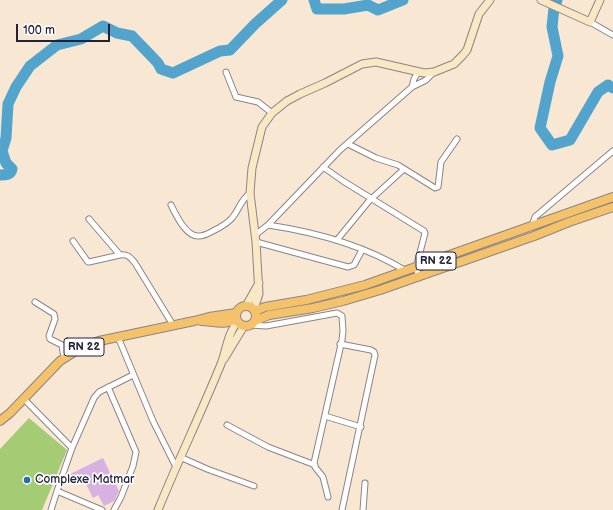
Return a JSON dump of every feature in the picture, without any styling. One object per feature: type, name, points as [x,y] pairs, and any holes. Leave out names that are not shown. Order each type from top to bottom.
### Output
[{"type":"main road","points":[[252,309],[260,294],[250,193],[252,168],[262,127],[272,113],[287,101],[362,64],[376,62],[418,72],[434,72],[454,64],[467,50],[479,14],[490,0]]},
{"type":"main road","points":[[541,0],[590,22],[600,0]]},
{"type":"main road","name":"RN 22","points":[[252,309],[288,303],[358,287],[406,272],[613,197]]},
{"type":"main road","name":"RN 22","points":[[0,421],[64,358],[99,341],[194,321],[223,323],[243,321],[344,302],[613,207]]},
{"type":"main road","points":[[495,240],[498,248]]},
{"type":"main road","points":[[288,303],[290,312]]},
{"type":"main road","points":[[243,321],[239,308],[252,309]]},
{"type":"main road","points":[[158,510],[222,362],[233,327],[243,321],[256,318],[252,309]]},
{"type":"street","points":[[590,22],[613,35]]},
{"type":"street","points":[[226,72],[236,98],[258,102],[272,113]]},
{"type":"street","points":[[412,87],[418,72]]},
{"type":"street","points":[[362,250],[354,265],[348,267],[255,238],[323,167],[412,87],[426,80],[434,72]]},
{"type":"street","points":[[348,144],[376,158],[398,165],[436,188],[438,183],[440,162],[457,138]]},
{"type":"street","points":[[532,226],[533,220],[537,214],[613,151]]},
{"type":"street","points":[[323,167],[424,232],[416,268],[419,276]]},
{"type":"street","points":[[337,240],[372,198],[404,169]]},
{"type":"street","points":[[171,205],[180,221],[193,236],[200,237],[215,230],[231,219],[242,200],[250,193]]},
{"type":"street","points":[[89,219],[120,255]]},
{"type":"street","points":[[268,225],[297,229],[337,240],[377,255],[406,272]]},
{"type":"street","points":[[73,241],[88,262],[127,254],[135,263],[173,325]]},
{"type":"street","points":[[35,302],[54,314],[55,319],[49,336],[50,339],[62,345],[64,358]]},
{"type":"street","points":[[243,321],[266,326],[337,313],[342,316],[343,331],[315,465],[317,470],[324,477],[328,497]]},
{"type":"street","points":[[118,337],[156,428],[176,466]]},
{"type":"street","points":[[340,344],[371,350],[374,353],[372,374],[342,510]]},
{"type":"street","points":[[51,510],[72,448],[94,398],[99,392],[133,375]]},
{"type":"street","points":[[108,387],[136,452],[133,466],[121,497],[114,510]]},
{"type":"street","points":[[24,399],[72,448]]},
{"type":"street","points":[[325,416],[360,427]]},
{"type":"street","points":[[227,425],[268,447],[315,465]]},
{"type":"street","points":[[180,457],[207,469],[254,486]]},
{"type":"street","points":[[363,510],[365,482]]},
{"type":"street","points":[[57,491],[102,510]]},
{"type":"green space","name":"Complexe Matmar","points":[[29,418],[67,450],[42,510],[0,510],[0,449]]},
{"type":"building","points":[[103,458],[119,491],[114,501],[104,506],[98,495],[93,498],[83,478],[74,482],[70,474]]},
{"type":"waterway","points":[[0,175],[9,174],[12,169],[6,163],[2,151],[6,138],[8,104],[16,87],[30,66],[57,45],[81,39],[103,26],[117,33],[132,36],[158,63],[161,69],[173,73],[220,51],[230,50],[255,24],[282,0]]},
{"type":"waterway","points":[[314,0],[317,9],[344,9],[368,5],[378,10],[403,0]]},
{"type":"waterway","points":[[557,0],[554,8],[552,27],[558,56],[550,82],[540,128],[552,145],[570,140],[598,92],[608,85],[613,88]]},
{"type":"place","name":"Complexe Matmar","points":[[27,480]]}]
